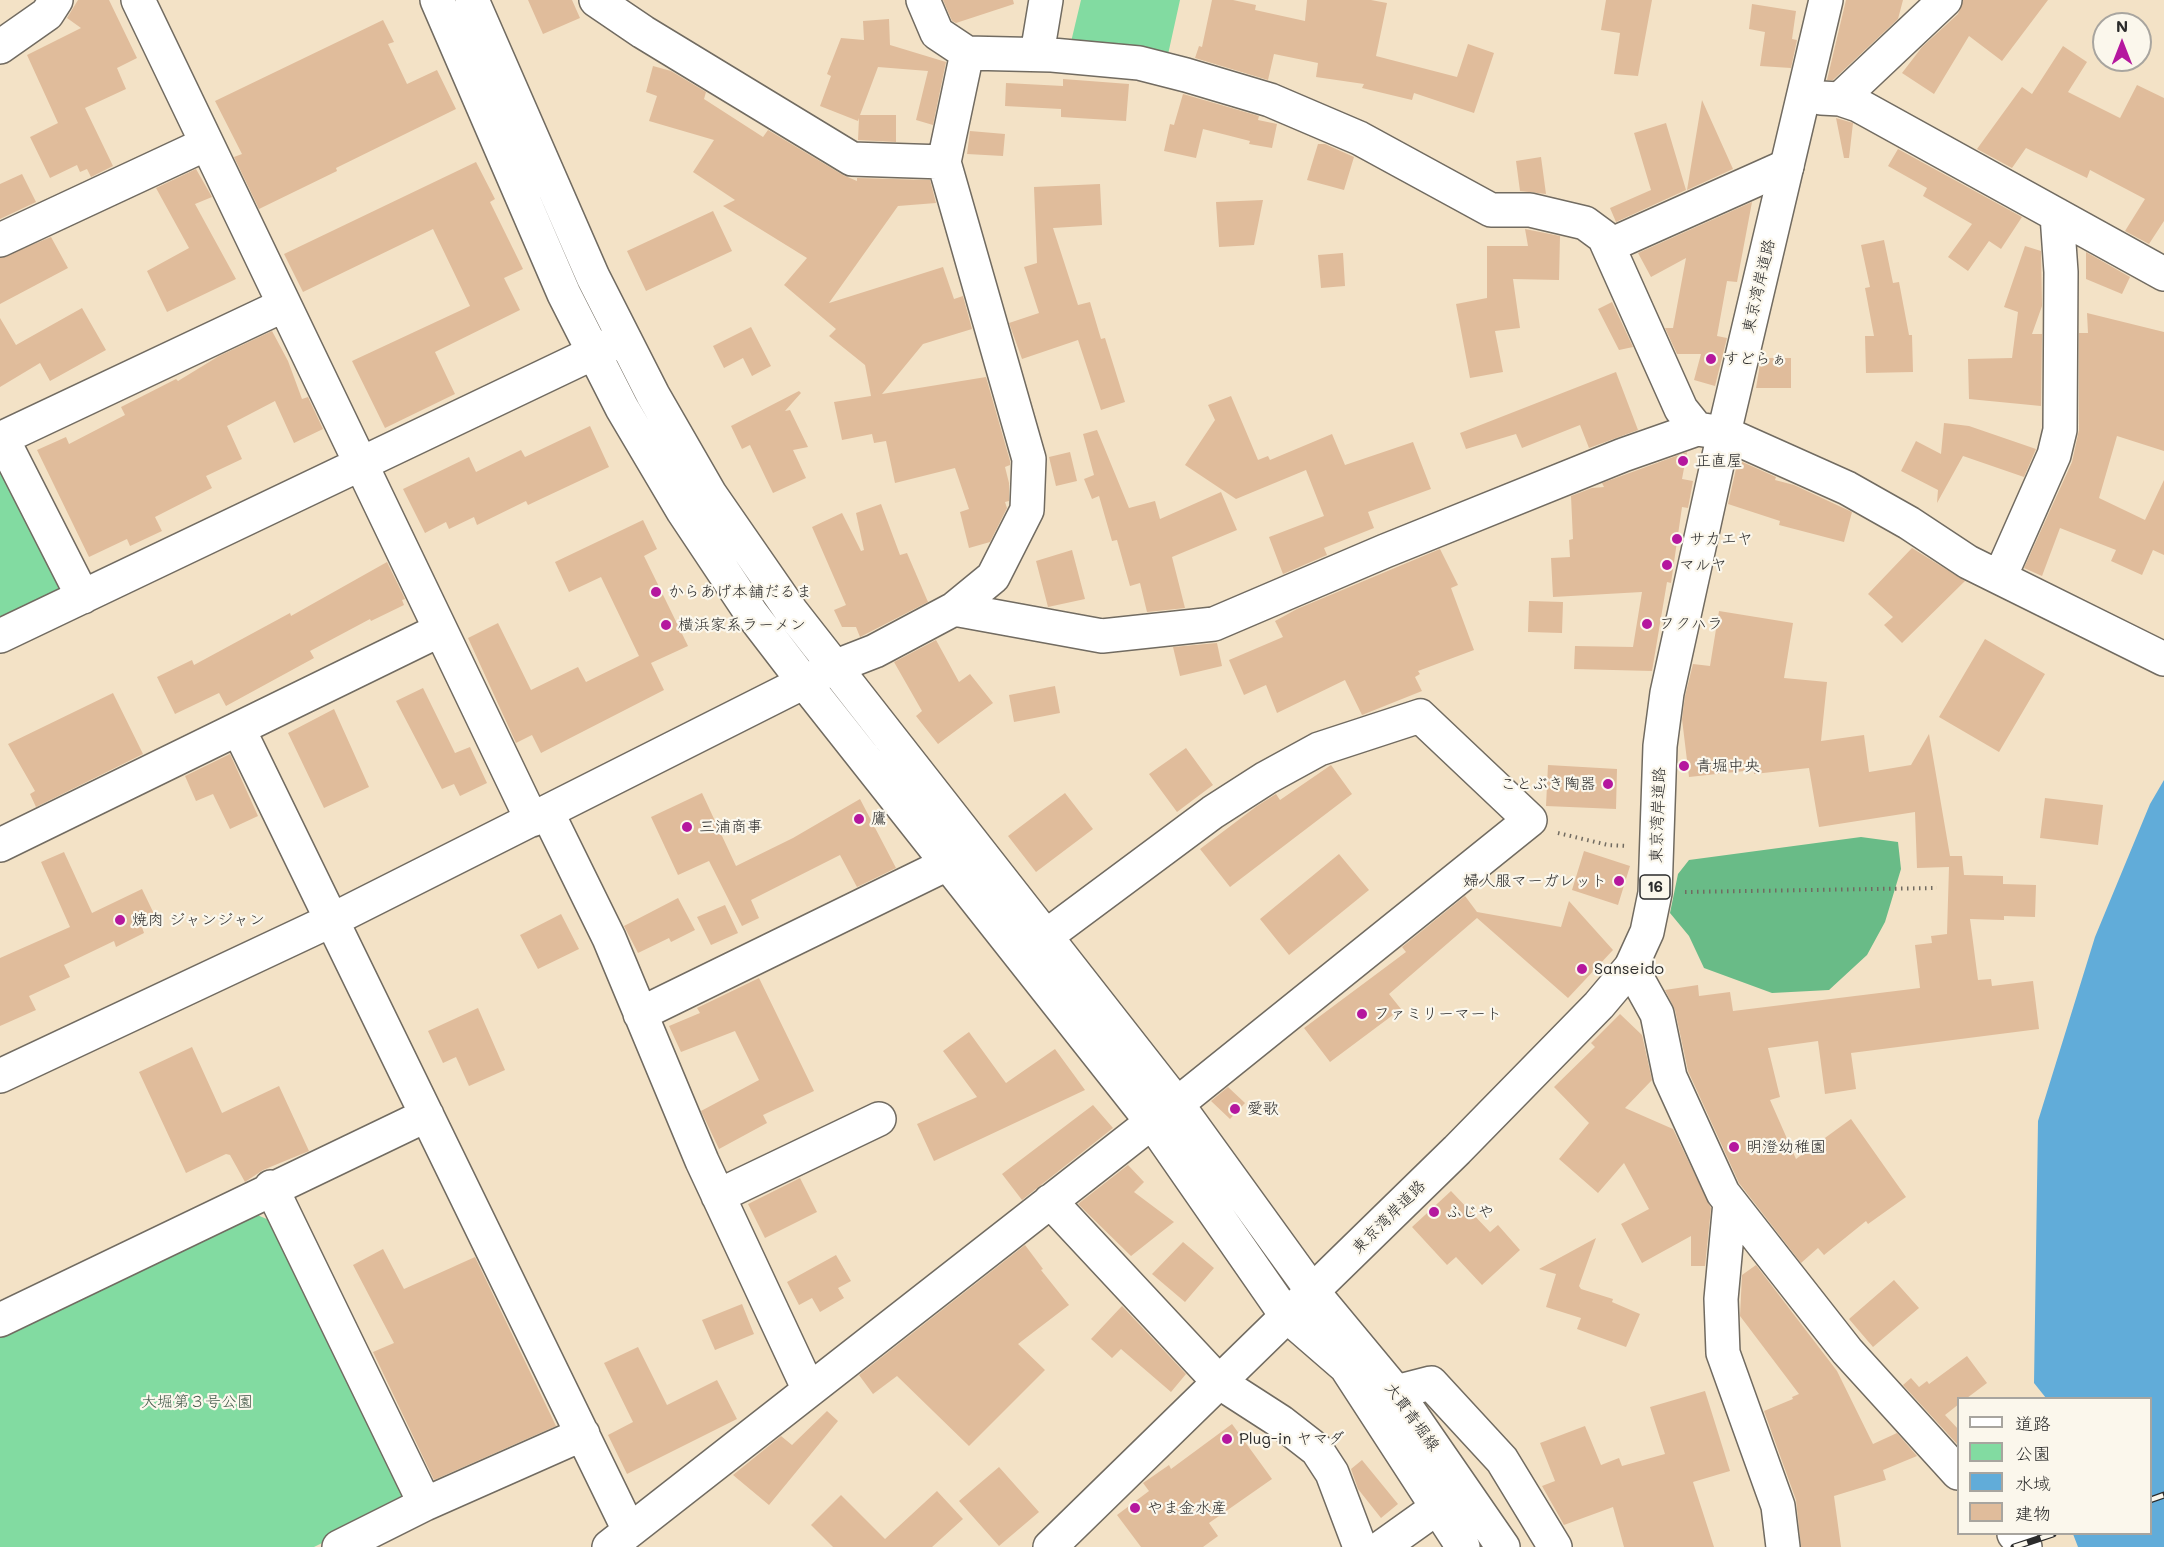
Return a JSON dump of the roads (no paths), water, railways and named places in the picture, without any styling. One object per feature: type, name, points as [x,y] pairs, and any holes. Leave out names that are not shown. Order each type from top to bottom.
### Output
[{"type":"main road","points":[[0,47],[47,14],[56,0]]},
{"type":"main road","points":[[138,0],[440,630],[540,816],[609,938],[718,1196],[809,1390]]},
{"type":"main road","points":[[437,0],[564,294],[622,408],[683,511],[751,613],[948,864],[1164,1113]]},
{"type":"main road","points":[[472,0],[592,277],[653,395],[710,494],[777,592],[834,668],[1045,937],[1164,1113]]},
{"type":"main road","points":[[596,0],[643,32],[852,159],[944,162]]},
{"type":"main road","points":[[923,0],[937,33],[967,53],[1037,54],[1139,63],[1270,100],[1359,138],[1491,210],[1530,210],[1585,223],[1604,237],[1682,409],[1711,431],[1847,488],[1909,523],[1968,562],[2164,659]]},
{"type":"main road","points":[[1037,54],[1046,0]]},
{"type":"main road","name":"東京湾岸道路","points":[[1050,1547],[1286,1315],[1313,1292],[1599,1005],[1630,967],[1647,932],[1655,893],[1660,746],[1711,431],[1787,166],[1826,0]]},
{"type":"main road","points":[[1840,99],[1945,0]]},
{"type":"main road","points":[[0,1076],[332,920],[804,682],[875,651],[954,609],[993,577],[1027,510],[1029,459],[944,162],[967,53]]},
{"type":"main road","points":[[1804,98],[1840,99],[1858,105],[2164,274]]},
{"type":"main road","points":[[0,240],[206,144]]},
{"type":"main road","points":[[1608,246],[1787,166]]},
{"type":"main road","points":[[2000,577],[2054,455],[2060,430],[2061,272],[2057,215]]},
{"type":"main road","points":[[83,597],[1,439],[284,305]]},
{"type":"main road","points":[[0,636],[624,338]]},
{"type":"main road","points":[[954,609],[1102,636],[1214,624],[1623,455],[1711,431]]},
{"type":"main road","points":[[0,845],[440,630]]},
{"type":"main road","points":[[239,730],[583,1434],[619,1538],[1164,1113],[1530,820],[1420,716],[1319,749],[1266,778],[1213,812],[1045,937]]},
{"type":"main road","points":[[640,1014],[948,864]]},
{"type":"main road","points":[[1630,967],[1657,1014],[1670,1077],[1723,1193],[1847,1351],[1957,1471]]},
{"type":"main road","name":"大貫青堀線","points":[[1164,1113],[1396,1392],[1503,1547]]},
{"type":"main road","name":"大貫青堀線","points":[[1164,1113],[1286,1315],[1346,1367],[1463,1547]]},
{"type":"main road","points":[[0,1320],[271,1187],[427,1115]]},
{"type":"main road","points":[[718,1196],[879,1119]]},
{"type":"main road","points":[[271,1187],[425,1504]]},
{"type":"main road","points":[[1050,1202],[1219,1382],[1281,1422],[1317,1450],[1332,1473],[1360,1547]]},
{"type":"main road","points":[[1730,1202],[1721,1299],[1723,1353],[1778,1506],[1783,1547]]},
{"type":"main road","points":[[1396,1392],[1431,1383],[1502,1460],[1555,1547]]},
{"type":"main road","points":[[339,1547],[425,1504],[583,1434]]},
{"type":"main road","points":[[1382,1547],[1438,1507]]},
{"type":"main road","points":[[2016,1535],[2025,1547]]},
{"type":"water","points":[[2164,780],[2164,1547],[2078,1547],[2073,1535],[2152,1535],[2152,1397],[2045,1397],[2034,1383],[2038,1121],[2095,937],[2150,804]]},
{"type":"railway","points":[[2152,1499],[2164,1495]]},
{"type":"railway","points":[[2014,1547],[2050,1535]]},
{"type":"place","name":"すどらぁ","points":[[1711,359]]},
{"type":"place","name":"正直屋","points":[[1683,461]]},
{"type":"place","name":"サカエヤ","points":[[1677,539]]},
{"type":"place","name":"マルヤ","points":[[1667,565]]},
{"type":"place","name":"からあげ本舗だるま","points":[[656,592]]},
{"type":"place","name":"フクハラ","points":[[1647,624]]},
{"type":"place","name":"横浜家系ラーメン","points":[[666,625]]},
{"type":"place","name":"青堀中央","points":[[1684,766]]},
{"type":"place","name":"ことぶき陶器","points":[[1608,784]]},
{"type":"place","name":"鷹","points":[[859,819]]},
{"type":"place","name":"三浦商事","points":[[687,827]]},
{"type":"place","name":"婦人服マーガレット","points":[[1619,881]]},
{"type":"place","name":"焼肉 ジャンジャン","points":[[120,920]]},
{"type":"place","name":"Sanseido","points":[[1582,969]]},
{"type":"place","name":"ファミリーマート","points":[[1362,1014]]},
{"type":"place","name":"愛歌","points":[[1235,1109]]},
{"type":"place","name":"明澄幼稚園","points":[[1734,1147]]},
{"type":"place","name":"ふじや","points":[[1434,1212]]},
{"type":"place","name":"Plug-in ヤマダ","points":[[1227,1439]]},
{"type":"place","name":"やま金水産","points":[[1135,1508]]},
{"type":"park label","name":"大堀第３号公園","points":[[197,1402]]}]
